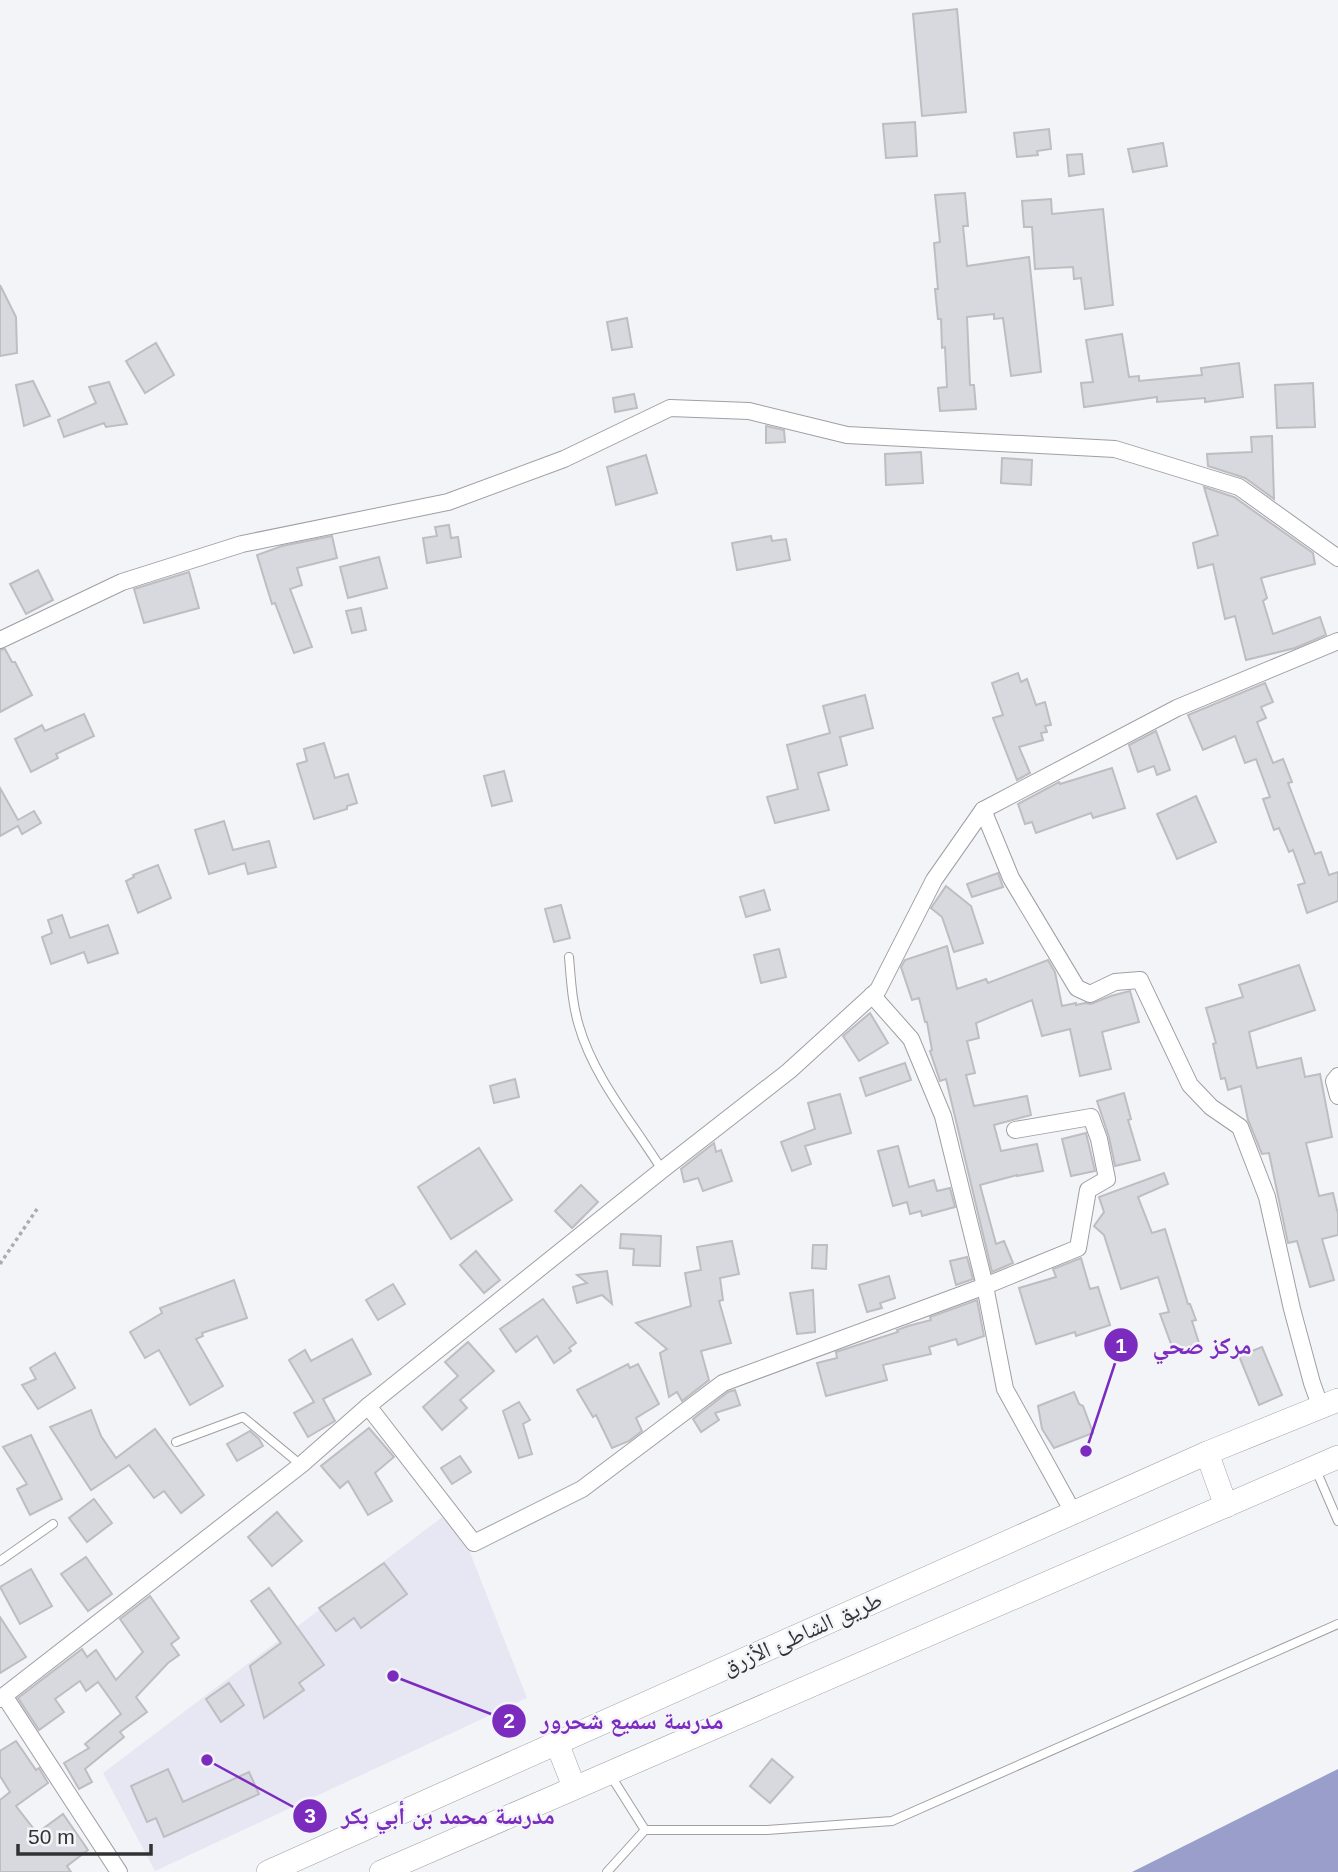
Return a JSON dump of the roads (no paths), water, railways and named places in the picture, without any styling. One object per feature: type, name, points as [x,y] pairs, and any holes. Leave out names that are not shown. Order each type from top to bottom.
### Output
[{"type":"main road","name":"طريق الشاطئ الأزرق","points":[[268,1872],[1073,1512],[1207,1453],[1329,1404]]},
{"type":"main road","points":[[1207,1453],[1226,1506]]},
{"type":"main road","points":[[382,1872],[1338,1457]]},
{"type":"main road","points":[[557,1743],[574,1787]]},
{"type":"street","points":[[0,640],[122,582],[242,544],[448,502],[564,459],[670,408],[750,411],[847,435],[1115,449],[1239,487],[1338,558]]},
{"type":"street","points":[[119,1872],[2,1698],[301,1465],[368,1406],[662,1170],[789,1072],[878,990],[934,880],[983,810],[1177,708],[1338,641]]},
{"type":"street","points":[[983,810],[1011,878],[1077,988],[1090,993],[1115,982],[1140,979],[1190,1085],[1211,1107],[1240,1127],[1267,1197],[1311,1384],[1329,1404]]},
{"type":"street","points":[[872,995],[911,1039],[943,1116],[985,1286],[1005,1389],[1073,1512]]},
{"type":"street","points":[[1338,1076],[1334,1082],[1338,1096]]},
{"type":"street","points":[[368,1406],[474,1543],[582,1489],[723,1383],[985,1286],[1079,1248],[1088,1190],[1107,1179],[1099,1139],[1091,1117],[1015,1130]]},
{"type":"lane","points":[[569,957],[573,1000],[588,1053],[662,1170]]},
{"type":"lane","points":[[176,1443],[243,1417],[301,1465]]},
{"type":"lane","points":[[1315,1467],[1338,1521]]},
{"type":"lane","points":[[0,1561],[53,1524]]},
{"type":"lane","points":[[607,1872],[645,1830],[767,1830],[892,1821],[1338,1624]]},
{"type":"lane","points":[[608,1773],[645,1830]]},
{"type":"water","points":[[1338,1769],[1338,1872],[1132,1872]]},
{"type":"place","name":"مركز صحي","points":[[1086,1451]]},
{"type":"place","name":"مدرسة سميع شحرور","points":[[393,1676]]},
{"type":"place","name":"مدرسة محمد بن أبي بكر","points":[[207,1760]]}]
